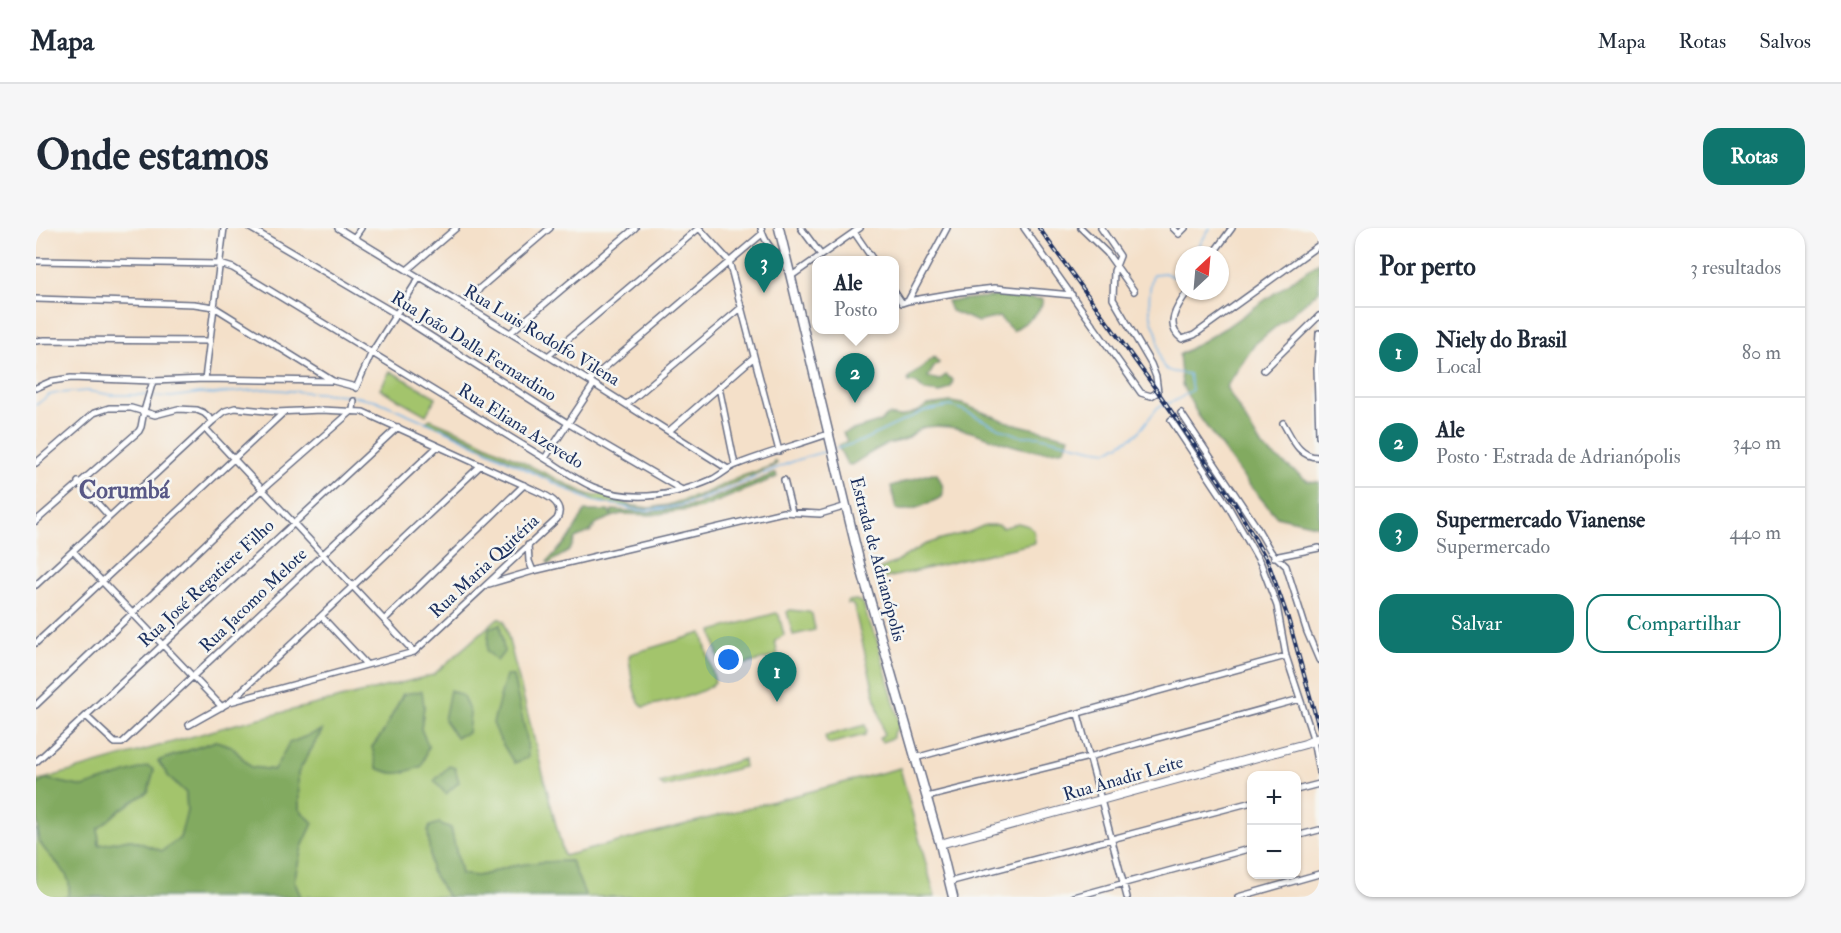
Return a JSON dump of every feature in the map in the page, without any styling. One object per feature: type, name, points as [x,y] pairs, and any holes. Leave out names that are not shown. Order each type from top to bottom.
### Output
[{"type":"main road","name":"Estrada de Adrianópolis","points":[[779,228],[861,568],[927,797],[953,897]]},
{"type":"main road","name":"Rua Anadir Leite","points":[[940,844],[1316,739]]},
{"type":"street","points":[[205,379],[224,228]]},
{"type":"street","name":"Rua João Dalla Fernardino","points":[[250,228],[396,314],[569,424],[682,490]]},
{"type":"street","name":"Rua Luis Rodolfo Vilena","points":[[338,228],[627,404],[728,469]]},
{"type":"street","points":[[354,238],[361,228]]},
{"type":"street","points":[[407,270],[456,228]]},
{"type":"street","points":[[467,307],[480,288],[550,228]]},
{"type":"street","points":[[510,333],[634,228]]},
{"type":"street","points":[[548,356],[699,228],[729,261],[779,451]]},
{"type":"street","points":[[801,228],[820,255],[860,228]]},
{"type":"street","points":[[844,228],[870,256]]},
{"type":"street","points":[[899,298],[902,303],[909,298],[947,228]]},
{"type":"street","points":[[1024,228],[1141,393],[1151,396],[1158,392],[1156,377],[1142,346],[1114,302],[1112,292],[1116,266],[1120,258],[1119,253],[1101,228]]},
{"type":"street","points":[[1081,228],[1107,253],[1134,291]]},
{"type":"street","points":[[1175,230],[1181,233],[1185,228]]},
{"type":"street","points":[[1219,246],[1232,228]]},
{"type":"street","points":[[546,469],[547,460],[591,383],[761,231],[777,256],[785,258]]},
{"type":"street","points":[[1181,300],[1173,319],[1175,332],[1182,339],[1194,334],[1319,245]]},
{"type":"street","points":[[36,261],[220,264]]},
{"type":"street","points":[[790,277],[812,261]]},
{"type":"street","name":"Rua Eliana Azevedo","points":[[220,264],[233,268],[591,487],[607,492],[647,498],[682,490],[712,479],[735,465],[828,437]]},
{"type":"street","points":[[36,299],[194,304],[214,307],[333,381],[356,388],[372,352],[419,278]]},
{"type":"street","points":[[909,298],[995,288],[1072,295]]},
{"type":"street","points":[[627,404],[742,307]]},
{"type":"street","points":[[1264,370],[1319,316]]},
{"type":"street","points":[[1319,333],[1317,368],[1319,436]]},
{"type":"street","points":[[36,341],[210,341]]},
{"type":"street","points":[[669,431],[754,357]]},
{"type":"street","points":[[36,388],[52,381],[72,378],[153,381],[205,379],[333,381]]},
{"type":"street","points":[[36,521],[138,431],[143,422],[153,381]]},
{"type":"street","points":[[719,387],[735,465]]},
{"type":"street","points":[[36,705],[263,489],[353,410],[354,401]]},
{"type":"street","points":[[36,463],[94,413],[109,408],[131,408],[159,415],[178,409],[197,410],[213,421],[36,585]]},
{"type":"street","name":"Rua Maria Quitéria","points":[[189,725],[230,702],[414,652],[556,519],[559,510],[554,500],[524,485],[363,412],[353,410],[284,412],[247,408],[225,411],[213,421]]},
{"type":"street","points":[[36,643],[284,412]]},
{"type":"street","points":[[1181,413],[1256,526],[1272,556],[1286,566],[1319,660]]},
{"type":"street","points":[[1171,420],[1228,506],[1261,564],[1277,606],[1286,656],[1316,739],[1319,772]]},
{"type":"street","points":[[1283,423],[1303,453],[1319,457]]},
{"type":"street","points":[[205,428],[414,652]]},
{"type":"street","name":"Rua José Regatiere Filho","points":[[36,762],[398,428]]},
{"type":"street","name":"Rua Jacomo Melote","points":[[86,716],[115,742],[122,743],[195,677],[437,447]]},
{"type":"street","points":[[230,702],[480,466]]},
{"type":"street","points":[[784,480],[792,512]]},
{"type":"street","points":[[78,482],[109,516]]},
{"type":"street","points":[[384,620],[524,485]]},
{"type":"street","points":[[488,585],[533,571],[783,512],[820,514],[847,506]]},
{"type":"street","points":[[528,545],[529,561],[533,571]]},
{"type":"street","points":[[1272,556],[1319,548]]},
{"type":"street","points":[[73,551],[222,707]]},
{"type":"street","points":[[322,617],[366,664]]},
{"type":"street","points":[[915,758],[1286,656]]},
{"type":"street","points":[[927,797],[1089,757],[1300,699]]},
{"type":"street","points":[[1078,714],[1127,897]]},
{"type":"street","points":[[1301,789],[1319,784]]},
{"type":"street","points":[[950,882],[1247,803]]},
{"type":"street","points":[[1301,835],[1319,830]]},
{"type":"street","points":[[1074,897],[1247,849]]},
{"type":"street","points":[[1238,897],[1319,874]]},
{"type":"green space","points":[[1319,262],[1319,291],[1255,344],[1226,387],[1262,447],[1308,481],[1319,482],[1319,526],[1276,516],[1246,481],[1198,415],[1182,385],[1179,355],[1225,328]]},
{"type":"green space","points":[[998,296],[1043,299],[1036,314],[1013,331],[999,317],[978,322],[951,311],[947,301]]},
{"type":"green space","points":[[934,357],[939,363],[928,377],[939,380],[946,375],[953,380],[951,387],[941,393],[925,391],[916,383],[909,382],[908,379]]},
{"type":"green space","points":[[390,371],[436,397],[426,415],[380,389]]},
{"type":"green space","points":[[951,402],[1011,423],[1069,437],[1065,449],[1046,451],[1028,449],[943,426],[922,428],[906,439],[883,446],[851,465],[847,464],[838,446],[847,441],[843,433],[879,422],[888,415],[900,417],[919,411],[927,405]]},
{"type":"green space","points":[[430,419],[464,433],[587,494],[596,496],[602,494],[617,498],[629,505],[649,508],[668,505],[705,493],[774,465],[775,461],[777,463],[772,467],[766,470],[688,501],[661,508],[647,509],[635,508],[596,501],[449,430],[426,422]]},
{"type":"green space","points":[[776,473],[777,477],[702,508],[652,515],[621,514],[612,517],[597,523],[590,532],[575,538],[567,552],[549,564],[547,562],[570,537],[585,511],[609,511],[611,515],[612,510],[651,512],[696,505]]},
{"type":"green space","points":[[932,473],[937,474],[941,482],[942,497],[913,509],[896,509],[891,486]]},
{"type":"green space","points":[[1018,523],[1029,526],[1034,531],[1035,543],[882,579],[879,569],[924,545],[985,525],[998,525],[1003,528]]},
{"type":"green space","points":[[856,600],[863,603],[877,640],[900,725],[893,734],[893,738],[882,742],[879,739],[884,734],[854,607],[852,604],[847,604],[848,601]]},
{"type":"green space","points":[[790,610],[812,614],[815,630],[793,635],[787,612]]},
{"type":"green space","points":[[776,613],[779,615],[784,635],[775,641],[778,656],[721,670],[712,631]]},
{"type":"green space","points":[[498,618],[504,621],[564,856],[900,768],[935,897],[586,897],[571,861],[539,862],[481,875],[461,874],[451,829],[431,871],[448,897],[301,897],[294,881],[302,847],[313,823],[299,809],[298,773],[322,731],[289,743],[275,770],[251,767],[231,746],[216,741],[158,761],[169,777],[186,793],[187,811],[180,838],[162,851],[129,839],[99,846],[98,829],[120,810],[98,783],[83,787],[46,779],[36,786],[36,781],[236,724],[433,675]],"holes":[[[403,694],[424,706],[421,729],[428,746],[372,747],[384,731]]]},
{"type":"green space","points":[[500,624],[504,652],[497,661],[487,651],[489,628]]},
{"type":"green space","points":[[702,633],[715,682],[701,692],[643,707],[634,690],[630,654]]},
{"type":"green space","points":[[506,675],[513,676],[527,739],[528,758],[514,763],[493,723]]},
{"type":"green space","points":[[450,690],[463,696],[470,713],[468,733],[456,737],[444,720]]},
{"type":"green space","points":[[422,691],[424,706],[421,729],[428,746],[422,766],[400,773],[377,768],[372,747],[384,731],[403,694]]},
{"type":"green space","points":[[865,725],[867,730],[865,735],[829,744],[826,741],[825,736]]},
{"type":"green space","points":[[322,730],[298,773],[299,809],[313,823],[302,847],[294,881],[301,897],[67,897],[69,881],[61,867],[40,842],[36,814],[36,786],[46,779],[83,787],[148,766],[154,770],[148,792],[120,810],[98,829],[99,845],[129,839],[162,851],[180,838],[187,811],[186,793],[169,777],[158,761],[216,741],[231,746],[251,767],[274,770],[289,743]]},
{"type":"green space","points":[[744,759],[744,767],[664,787],[659,783]]},
{"type":"green space","points":[[449,766],[455,768],[459,782],[446,794],[434,781]]},
{"type":"green space","points":[[439,823],[451,828],[461,874],[481,875],[539,862],[571,861],[586,897],[448,897],[431,871],[428,831],[430,826]]},
{"type":"green space","points":[[36,828],[40,843],[66,874],[69,881],[67,897],[36,897]]},
{"type":"waterway","points":[[1199,246],[1210,228]]},
{"type":"waterway","points":[[836,449],[861,441],[924,411],[950,406],[1020,436],[1038,436],[1108,451],[1137,434],[1158,407],[1177,400],[1192,390],[1189,374],[1171,372],[1163,366],[1159,356],[1158,336],[1151,315],[1150,292],[1153,274],[1165,273],[1173,277],[1175,275]]},
{"type":"waterway","points":[[152,396],[172,397],[264,389],[346,395],[375,400],[449,432],[587,499],[637,510],[689,503],[781,466],[828,451]]},
{"type":"waterway","points":[[36,405],[49,395],[58,393],[88,391],[112,395],[147,395]]},
{"type":"railway","points":[[1039,228],[1158,392],[1235,504],[1268,562],[1288,618],[1319,728]]},
{"type":"place","name":"Supermercado Vianense","points":[[764,293]]},
{"type":"place","name":"Ale","points":[[855,403]]},
{"type":"place","name":"Niely do Brasil","points":[[777,702]]},
{"type":"district","name":"Corumbá","points":[[124,490]]}]
